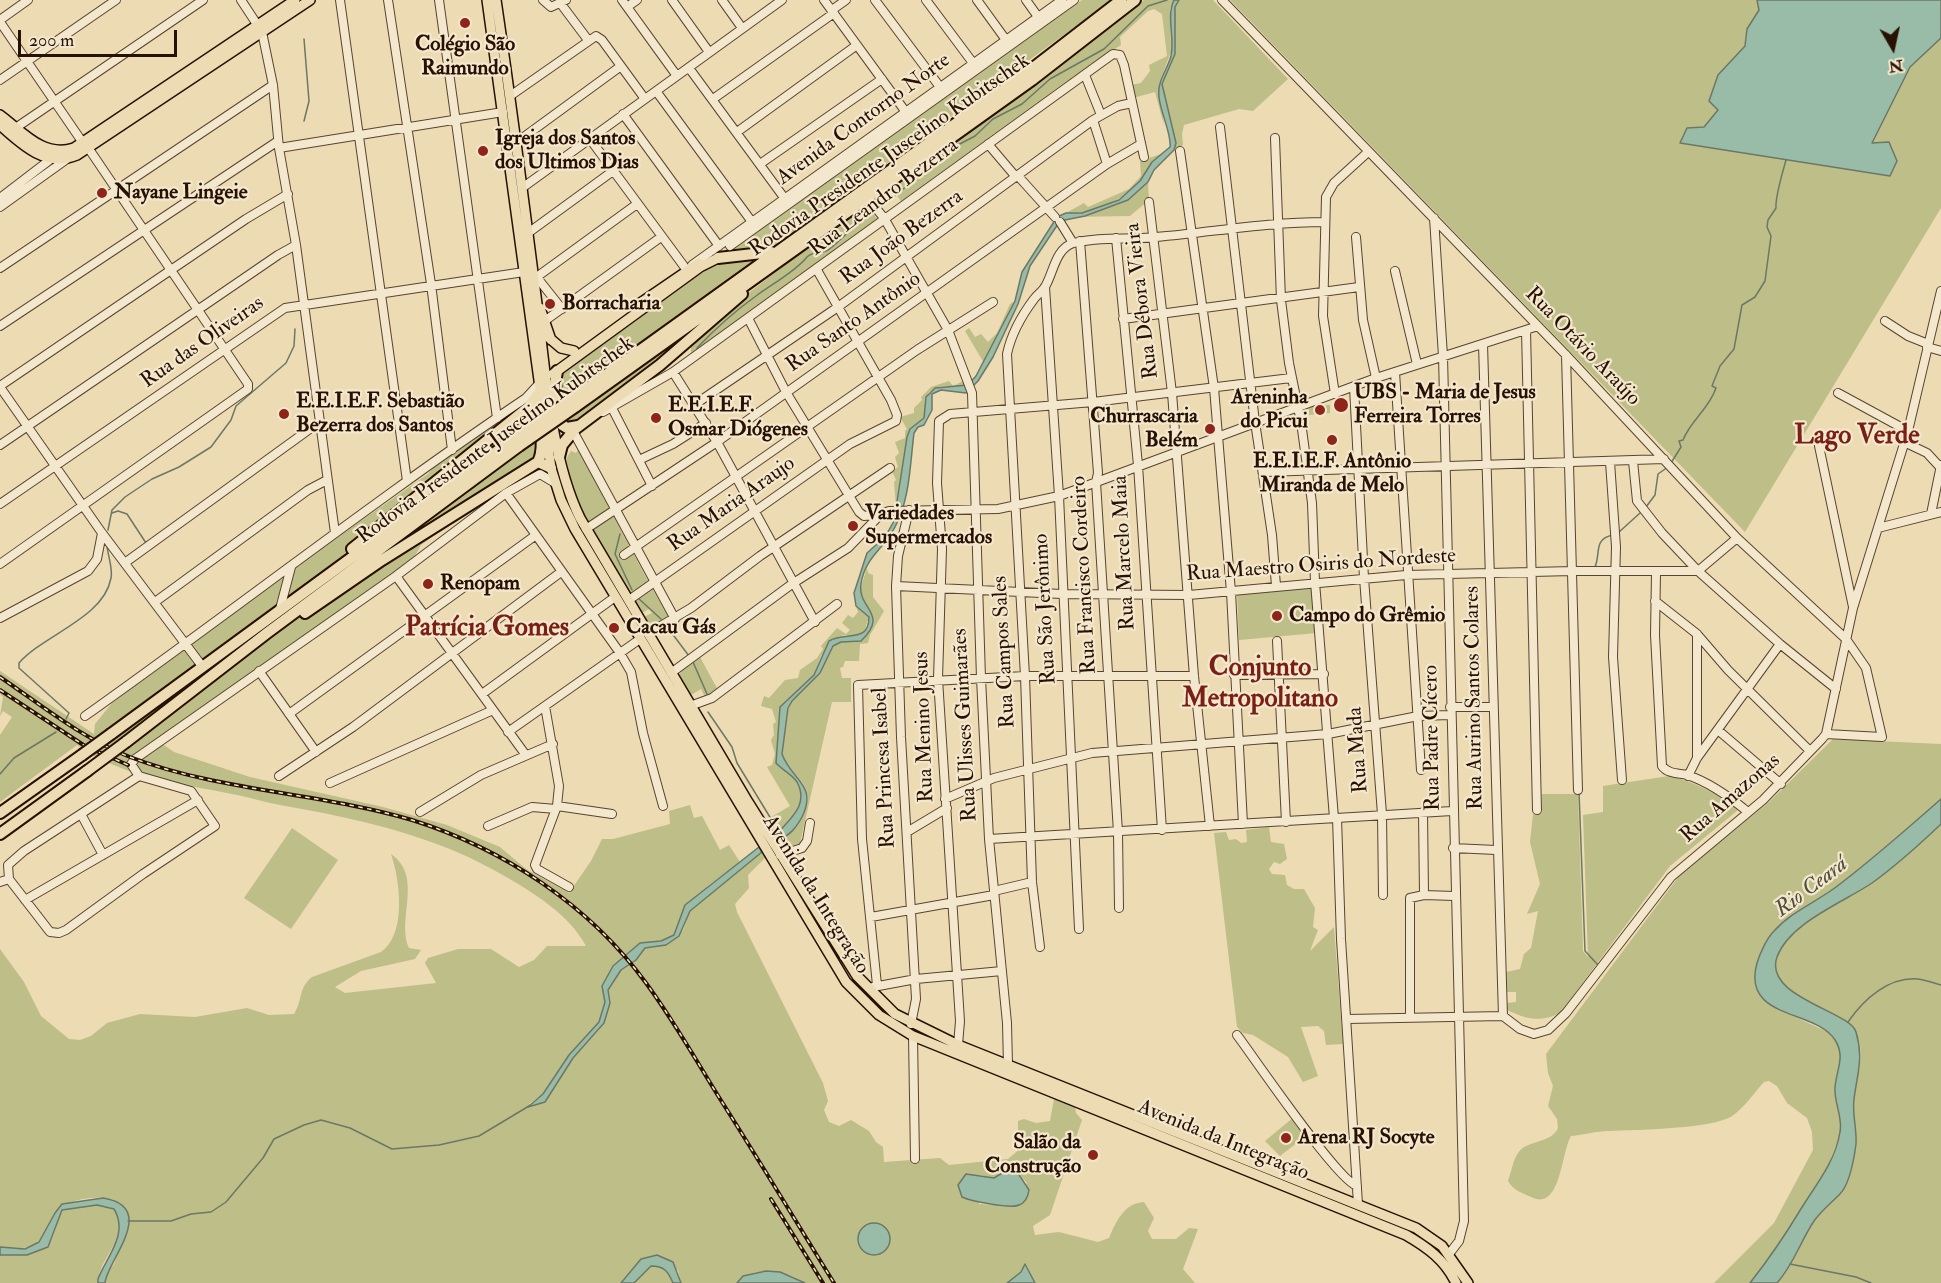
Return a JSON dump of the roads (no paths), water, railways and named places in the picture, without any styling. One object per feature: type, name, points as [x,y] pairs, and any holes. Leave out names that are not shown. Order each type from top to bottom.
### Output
[{"type":"highway","name":"Rodovia Presidente Juscelino Kubitschek","points":[[573,404],[775,251],[1015,81],[1121,0]]},
{"type":"highway","name":"Rodovia Presidente Juscelino Kubitschek","points":[[0,813],[280,609],[1032,80],[1135,0]]},
{"type":"highway","points":[[559,457],[562,445],[576,428],[660,365],[738,297],[796,252],[813,234]]},
{"type":"highway","points":[[724,246],[729,254],[754,254]]},
{"type":"highway","points":[[718,258],[775,251]]},
{"type":"highway","points":[[557,371],[555,384],[562,424],[569,428],[576,428]]},
{"type":"highway","points":[[300,595],[328,567],[534,403],[541,390]]},
{"type":"highway","points":[[267,633],[312,609],[382,560],[538,462],[542,450],[536,414],[525,410]]},
{"type":"highway","name":"Rodovia Presidente Juscelino Kubitschek","points":[[0,834],[126,742],[517,442]]},
{"type":"highway","points":[[538,462],[551,468]]},
{"type":"main road","points":[[0,115],[6,130],[54,155],[67,159],[238,43],[295,0]]},
{"type":"main road","points":[[259,28],[310,0]]},
{"type":"main road","points":[[487,0],[503,112],[536,301],[551,340],[561,348],[576,353]]},
{"type":"main road","points":[[496,0],[517,142],[543,378]]},
{"type":"main road","points":[[54,155],[86,146]]},
{"type":"main road","points":[[543,378],[557,371],[576,353],[687,269],[718,258]]},
{"type":"main road","points":[[576,353],[700,267],[718,258]]},
{"type":"main road","points":[[541,390],[544,326]]},
{"type":"main road","name":"Avenida da Integração","points":[[543,378],[569,496],[586,529],[649,633],[671,673],[680,698],[690,706],[694,721],[843,956],[867,989],[883,1005],[911,1024],[1008,1065],[1069,1094],[1376,1217],[1430,1236],[1449,1254],[1468,1283]]},
{"type":"main road","name":"Avenida da Integração","points":[[541,390],[551,468],[566,513],[640,639],[694,721],[846,982],[879,1015],[913,1036],[1055,1088]]},
{"type":"main road","name":"Avenida da Integração","points":[[1069,1094],[1358,1204],[1423,1244],[1447,1267],[1456,1283]]},
{"type":"street","points":[[0,564],[245,394],[248,384],[0,21],[28,0]]},
{"type":"street","points":[[0,80],[116,0]]},
{"type":"street","points":[[6,130],[54,102],[203,0]]},
{"type":"street","points":[[241,0],[259,28],[273,85],[278,145],[296,245],[302,307],[335,533]]},
{"type":"street","points":[[340,0],[383,293],[407,481]]},
{"type":"street","points":[[388,0],[431,284],[452,450]]},
{"type":"street","points":[[439,0],[497,418]]},
{"type":"street","points":[[543,0],[551,7],[564,2],[588,40]]},
{"type":"street","points":[[637,0],[625,4],[677,76]]},
{"type":"street","points":[[672,0],[709,52]]},
{"type":"street","points":[[722,0],[742,28]]},
{"type":"street","points":[[824,0],[907,114]]},
{"type":"street","points":[[713,99],[833,12],[846,0]]},
{"type":"street","points":[[875,0],[940,87]]},
{"type":"street","points":[[926,0],[973,63]]},
{"type":"street","points":[[977,0],[1006,40]]},
{"type":"street","points":[[1026,0],[1040,20]]},
{"type":"street","name":"Avenida Contorno Norte","points":[[687,269],[798,194],[1040,20],[1062,0]]},
{"type":"street","name":"Avenida Contorno Norte","points":[[907,114],[973,63],[990,55],[1006,40],[1074,0]]},
{"type":"street","name":"Rua Otávio Araújo","points":[[1222,0],[1566,355],[1737,538],[1846,639],[1866,669],[1882,737],[1826,734]]},
{"type":"street","points":[[522,188],[778,1]]},
{"type":"street","points":[[510,96],[596,36],[602,40],[645,99]]},
{"type":"street","points":[[737,132],[857,45]]},
{"type":"street","name":"Rua Leandro Bezerra","points":[[592,416],[612,408],[674,372],[817,270],[884,218],[1117,53],[1124,65],[1132,103]]},
{"type":"street","points":[[517,142],[621,66]]},
{"type":"street","points":[[689,68],[785,199]]},
{"type":"street","points":[[1085,75],[1107,164]]},
{"type":"street","points":[[760,164],[882,79]]},
{"type":"street","points":[[0,268],[273,85]]},
{"type":"street","points":[[656,91],[752,222]]},
{"type":"street","points":[[1132,103],[1144,157]]},
{"type":"street","name":"Rua João Bezerra","points":[[694,405],[838,307],[1097,118],[1132,103]]},
{"type":"street","points":[[0,326],[143,230],[278,145],[503,112]]},
{"type":"street","points":[[623,114],[724,246]]},
{"type":"street","points":[[1220,127],[1255,422],[1264,472],[1276,586]]},
{"type":"street","points":[[1275,138],[1281,300],[1291,378],[1309,470],[1315,582],[1335,818],[1358,1204]]},
{"type":"street","points":[[590,139],[687,269]]},
{"type":"street","points":[[988,144],[1077,242]]},
{"type":"street","name":"Rua Santo Antônio","points":[[586,529],[717,442],[1107,164],[1141,144]]},
{"type":"street","points":[[1180,152],[1214,388],[1231,592],[1243,824]]},
{"type":"street","points":[[1335,394],[1325,337],[1322,293],[1328,192],[1368,152]]},
{"type":"street","points":[[0,198],[54,155]]},
{"type":"street","points":[[0,207],[67,159]]},
{"type":"street","points":[[528,233],[613,171]]},
{"type":"street","points":[[202,666],[102,532],[0,386],[288,194]]},
{"type":"street","name":"Avenida Contorno Norte","points":[[724,246],[752,222],[785,199],[798,194]]},
{"type":"street","name":"Rua Ulisses Guimarães","points":[[866,196],[884,218],[948,330],[972,393],[981,678],[989,839],[1002,971],[1008,1065]]},
{"type":"street","name":"Rua Débora Vieira","points":[[1149,202],[1172,393],[1194,676],[1209,826]]},
{"type":"street","points":[[562,309],[532,274],[637,204]]},
{"type":"street","name":"Rua Padre Cícero","points":[[1434,218],[1443,356],[1454,896],[1464,1221],[1459,1241],[1449,1254]]},
{"type":"street","points":[[1045,287],[1061,252],[1077,242],[1116,238],[1154,238],[1278,222],[1325,222]]},
{"type":"street","points":[[544,326],[562,309],[662,237]]},
{"type":"street","points":[[1356,237],[1359,287],[1376,378]]},
{"type":"street","name":"Rua Marcelo Maia","points":[[1116,238],[1138,465],[1150,676],[1162,830]]},
{"type":"street","name":"Rua Francisco Cordeiro","points":[[1077,242],[1098,473],[1096,482],[1105,595],[1118,832],[1119,908]]},
{"type":"street","points":[[0,446],[197,310],[296,245]]},
{"type":"street","name":"Rua Maria Araujo","points":[[629,600],[850,444],[896,421],[896,410],[817,270]]},
{"type":"street","points":[[1395,272],[1417,364]]},
{"type":"street","name":"Rua das Oliveiras","points":[[0,504],[285,308],[431,284],[532,274]]},
{"type":"street","name":"Rua Campos Sales","points":[[1040,947],[1032,882],[1025,676],[1016,506],[1008,409],[1007,354],[1019,323],[1032,301],[1045,287]]},
{"type":"street","name":"Rua São Jerônimo","points":[[1045,287],[1051,404],[1059,496],[1079,928]]},
{"type":"street","points":[[1123,319],[1281,300],[1359,287]]},
{"type":"street","points":[[1826,734],[1853,608],[1908,431],[1941,291]]},
{"type":"street","points":[[624,555],[878,377],[993,302]]},
{"type":"street","points":[[748,318],[786,392],[869,528]]},
{"type":"street","points":[[1885,321],[1908,336],[1941,351]]},
{"type":"street","points":[[861,515],[881,514],[895,509],[975,510],[1016,506],[1059,496],[1176,450],[1376,378],[1538,326]]},
{"type":"street","points":[[1526,330],[1531,572],[1535,644],[1537,810]]},
{"type":"street","name":"Rua Aurino Santos Colares","points":[[1483,344],[1496,850],[1503,1016]]},
{"type":"street","points":[[1566,355],[1578,790]]},
{"type":"street","points":[[674,372],[717,442],[792,584],[815,622]]},
{"type":"street","points":[[1395,372],[1402,466],[1406,575],[1421,770]]},
{"type":"street","points":[[85,716],[407,481],[531,394],[543,378]]},
{"type":"street","points":[[973,412],[1093,402],[1291,378]]},
{"type":"street","name":"Rua Mada","points":[[1354,387],[1364,579],[1382,814],[1383,895]]},
{"type":"street","points":[[1838,393],[1908,431]]},
{"type":"street","points":[[612,408],[652,486]]},
{"type":"street","name":"Rua Menino Jesus","points":[[958,1045],[957,975],[938,679],[941,530],[938,511],[937,426],[942,417],[973,412]]},
{"type":"street","points":[[126,562],[318,423]]},
{"type":"street","points":[[639,460],[673,444],[706,423]]},
{"type":"street","points":[[576,428],[635,548],[675,619]]},
{"type":"street","points":[[1904,442],[1927,453],[1941,466],[1931,514]]},
{"type":"street","points":[[1819,446],[1853,608]]},
{"type":"street","points":[[1264,472],[1359,467],[1487,466],[1664,459]]},
{"type":"street","points":[[1633,461],[1640,506],[1698,572],[1780,644],[1836,689]]},
{"type":"street","points":[[1610,462],[1615,518],[1613,657],[1622,780]]},
{"type":"street","points":[[649,633],[675,619],[772,547],[890,468]]},
{"type":"street","points":[[139,777],[15,857],[7,868],[9,879],[47,930],[56,933],[66,930],[143,874],[214,828],[214,823],[187,789],[139,777],[131,764],[135,759],[396,576],[506,493],[540,474],[555,483]]},
{"type":"street","points":[[155,602],[308,490],[327,480]]},
{"type":"street","points":[[506,493],[620,653],[631,672],[663,806]]},
{"type":"street","name":"Rua Princesa Isabel","points":[[907,510],[898,556],[896,586],[899,683],[916,979],[916,1008],[911,1024]]},
{"type":"street","points":[[1878,528],[1941,512]]},
{"type":"street","points":[[671,673],[792,584],[848,548],[881,514]]},
{"type":"street","points":[[0,618],[88,571],[97,559],[102,532]]},
{"type":"street","points":[[289,714],[536,535]]},
{"type":"street","points":[[1698,572],[1737,538]]},
{"type":"street","points":[[280,609],[292,566]]},
{"type":"street","name":"Rua Maestro Osiris do Nordeste","points":[[896,586],[1019,590],[1062,594],[1146,595],[1231,592],[1315,582],[1406,575],[1573,571],[1698,572]]},
{"type":"street","points":[[279,776],[453,653],[561,572]]},
{"type":"street","points":[[1656,573],[1655,602],[1662,766],[1666,771],[1688,776],[1720,792],[1748,812]]},
{"type":"street","points":[[396,576],[525,754]]},
{"type":"street","points":[[482,694],[615,597]]},
{"type":"street","points":[[1655,602],[1697,634],[1747,689],[1809,750]]},
{"type":"street","points":[[690,706],[712,698],[837,604]]},
{"type":"street","points":[[1697,634],[1697,758]]},
{"type":"street","points":[[508,732],[640,639]]},
{"type":"street","points":[[1277,641],[1286,822]]},
{"type":"street","points":[[1688,776],[1697,758],[1719,731],[1780,644]]},
{"type":"street","points":[[259,671],[316,752]]},
{"type":"street","points":[[1234,675],[1324,674]]},
{"type":"street","points":[[877,985],[862,839],[856,686],[938,679],[1025,676],[1194,676]]},
{"type":"street","points":[[545,706],[559,777],[556,808],[535,865],[537,869],[568,887]]},
{"type":"street","points":[[907,832],[946,803],[987,781],[1071,757],[1328,734],[1418,716],[1492,707]]},
{"type":"street","points":[[330,783],[493,710]]},
{"type":"street","points":[[1719,731],[1781,784]]},
{"type":"street","name":"Rua Amazonas","points":[[1503,1016],[1520,1029],[1534,1034],[1553,1026],[1615,952],[1671,877],[1781,784],[1809,750],[1826,734]]},
{"type":"street","points":[[420,812],[466,783],[525,754],[553,744]]},
{"type":"street","points":[[25,900],[198,800]]},
{"type":"street","points":[[488,826],[532,807],[612,814]]},
{"type":"street","points":[[989,839],[1452,811]]},
{"type":"street","points":[[1423,812],[1424,895]]},
{"type":"street","points":[[81,814],[102,855]]},
{"type":"street","points":[[780,855],[802,848],[807,841],[810,823]]},
{"type":"street","points":[[1453,848],[1496,850]]},
{"type":"street","points":[[0,882],[9,879]]},
{"type":"street","points":[[871,917],[951,903],[1032,882]]},
{"type":"street","points":[[1410,1018],[1409,907],[1412,897],[1454,896]]},
{"type":"street","points":[[867,989],[877,985],[916,979],[1002,971]]},
{"type":"street","points":[[1347,1019],[1503,1016]]},
{"type":"street","points":[[1237,1035],[1322,1150],[1349,1182],[1358,1186]]},
{"type":"street","points":[[913,1036],[915,1159]]},
{"type":"waterway","points":[[877,204],[892,198],[956,146],[975,136],[993,119],[1022,104],[1050,79],[1104,49],[1148,6],[1167,0]]},
{"type":"waterway","points":[[304,39],[309,101],[304,121]]},
{"type":"waterway","points":[[1671,463],[1681,447],[1679,441],[1683,440],[1713,395],[1716,388],[1712,386],[1720,366],[1734,349],[1742,305],[1755,297],[1765,281],[1771,236],[1767,227],[1768,220],[1776,208],[1786,160]]},
{"type":"waterway","points":[[697,348],[733,314],[790,273],[809,255],[831,248],[870,211]]},
{"type":"waterway","points":[[108,530],[112,510],[125,497],[152,479],[179,467],[211,447],[231,420],[236,406],[286,363],[294,346],[295,329]]},
{"type":"waterway","points":[[1646,507],[1655,495],[1658,474],[1668,467]]},
{"type":"waterway","points":[[112,513],[118,511],[127,514],[146,543]]},
{"type":"waterway","points":[[1618,533],[1640,513]]},
{"type":"waterway","points":[[620,534],[615,554],[632,590]]},
{"type":"waterway","points":[[1595,567],[1600,543],[1613,535]]},
{"type":"waterway","points":[[66,719],[69,713],[19,668],[19,663],[97,604],[106,592],[111,578],[107,546]]},
{"type":"waterway","points":[[638,598],[661,619]]},
{"type":"waterway","points":[[668,628],[689,656]]},
{"type":"waterway","points":[[693,662],[707,694]]},
{"type":"waterway","points":[[708,712],[732,747],[737,763],[779,832]]},
{"type":"waterway","points":[[0,774],[14,758],[56,732]]},
{"type":"waterway","points":[[1579,792],[1585,951],[1598,965]]},
{"type":"waterway","points":[[1848,1022],[1869,998],[1897,982],[1918,979],[1941,985]]},
{"type":"waterway","points":[[128,1221],[171,1221],[191,1214],[211,1212],[226,1202],[263,1158],[274,1139],[321,1120],[350,1128],[392,1149],[439,1145],[479,1136],[529,1106]]},
{"type":"waterway","points":[[1790,1264],[1856,1277],[1871,1283]]},
{"type":"railway","points":[[0,677],[79,731],[130,757],[198,777],[377,811],[412,820],[479,847],[542,883],[598,929],[646,983],[676,1027],[834,1283]]},
{"type":"railway","points":[[0,690],[85,746],[128,765]]},
{"type":"railway","points":[[771,1199],[823,1283]]},
{"type":"place","name":"Colégio São Raimundo","points":[[465,23]]},
{"type":"place","name":"Igreja dos Santos dos Ultimos Dias","points":[[483,151]]},
{"type":"place","name":"Nayane Lingeie","points":[[102,193]]},
{"type":"place","name":"Borracharia","points":[[550,304]]},
{"type":"place","name":"UBS - Maria de Jesus Ferreira Torres","points":[[1341,405]]},
{"type":"place","name":"Areninha do Picui","points":[[1320,410]]},
{"type":"place","name":"E.E.I.E.F. Sebastião Bezerra dos Santos","points":[[284,414]]},
{"type":"place","name":"E.E.I.E.F. Osmar Diógenes","points":[[656,418]]},
{"type":"place","name":"Churrascaria Belém","points":[[1210,429]]},
{"type":"place","name":"E.E.I.E.F. Antônio Miranda de Melo","points":[[1332,440]]},
{"type":"place","name":"Variedades Supermercados","points":[[853,526]]},
{"type":"place","name":"Renopam","points":[[428,584]]},
{"type":"place","name":"Campo do Grêmio","points":[[1277,616]]},
{"type":"place","name":"Cacau Gás","points":[[614,628]]},
{"type":"place","name":"Arena RJ Socyte","points":[[1286,1138]]},
{"type":"place","name":"Salão da Construção","points":[[1093,1155]]},
{"type":"district","name":"Lago Verde","points":[[1857,437]]},
{"type":"district","name":"Patrícia Gomes","points":[[487,629]]},
{"type":"district","name":"Conjunto Metropolitano","points":[[1260,684]]},
{"type":"water label","name":"Rio Ceará","points":[[1812,888]]}]
